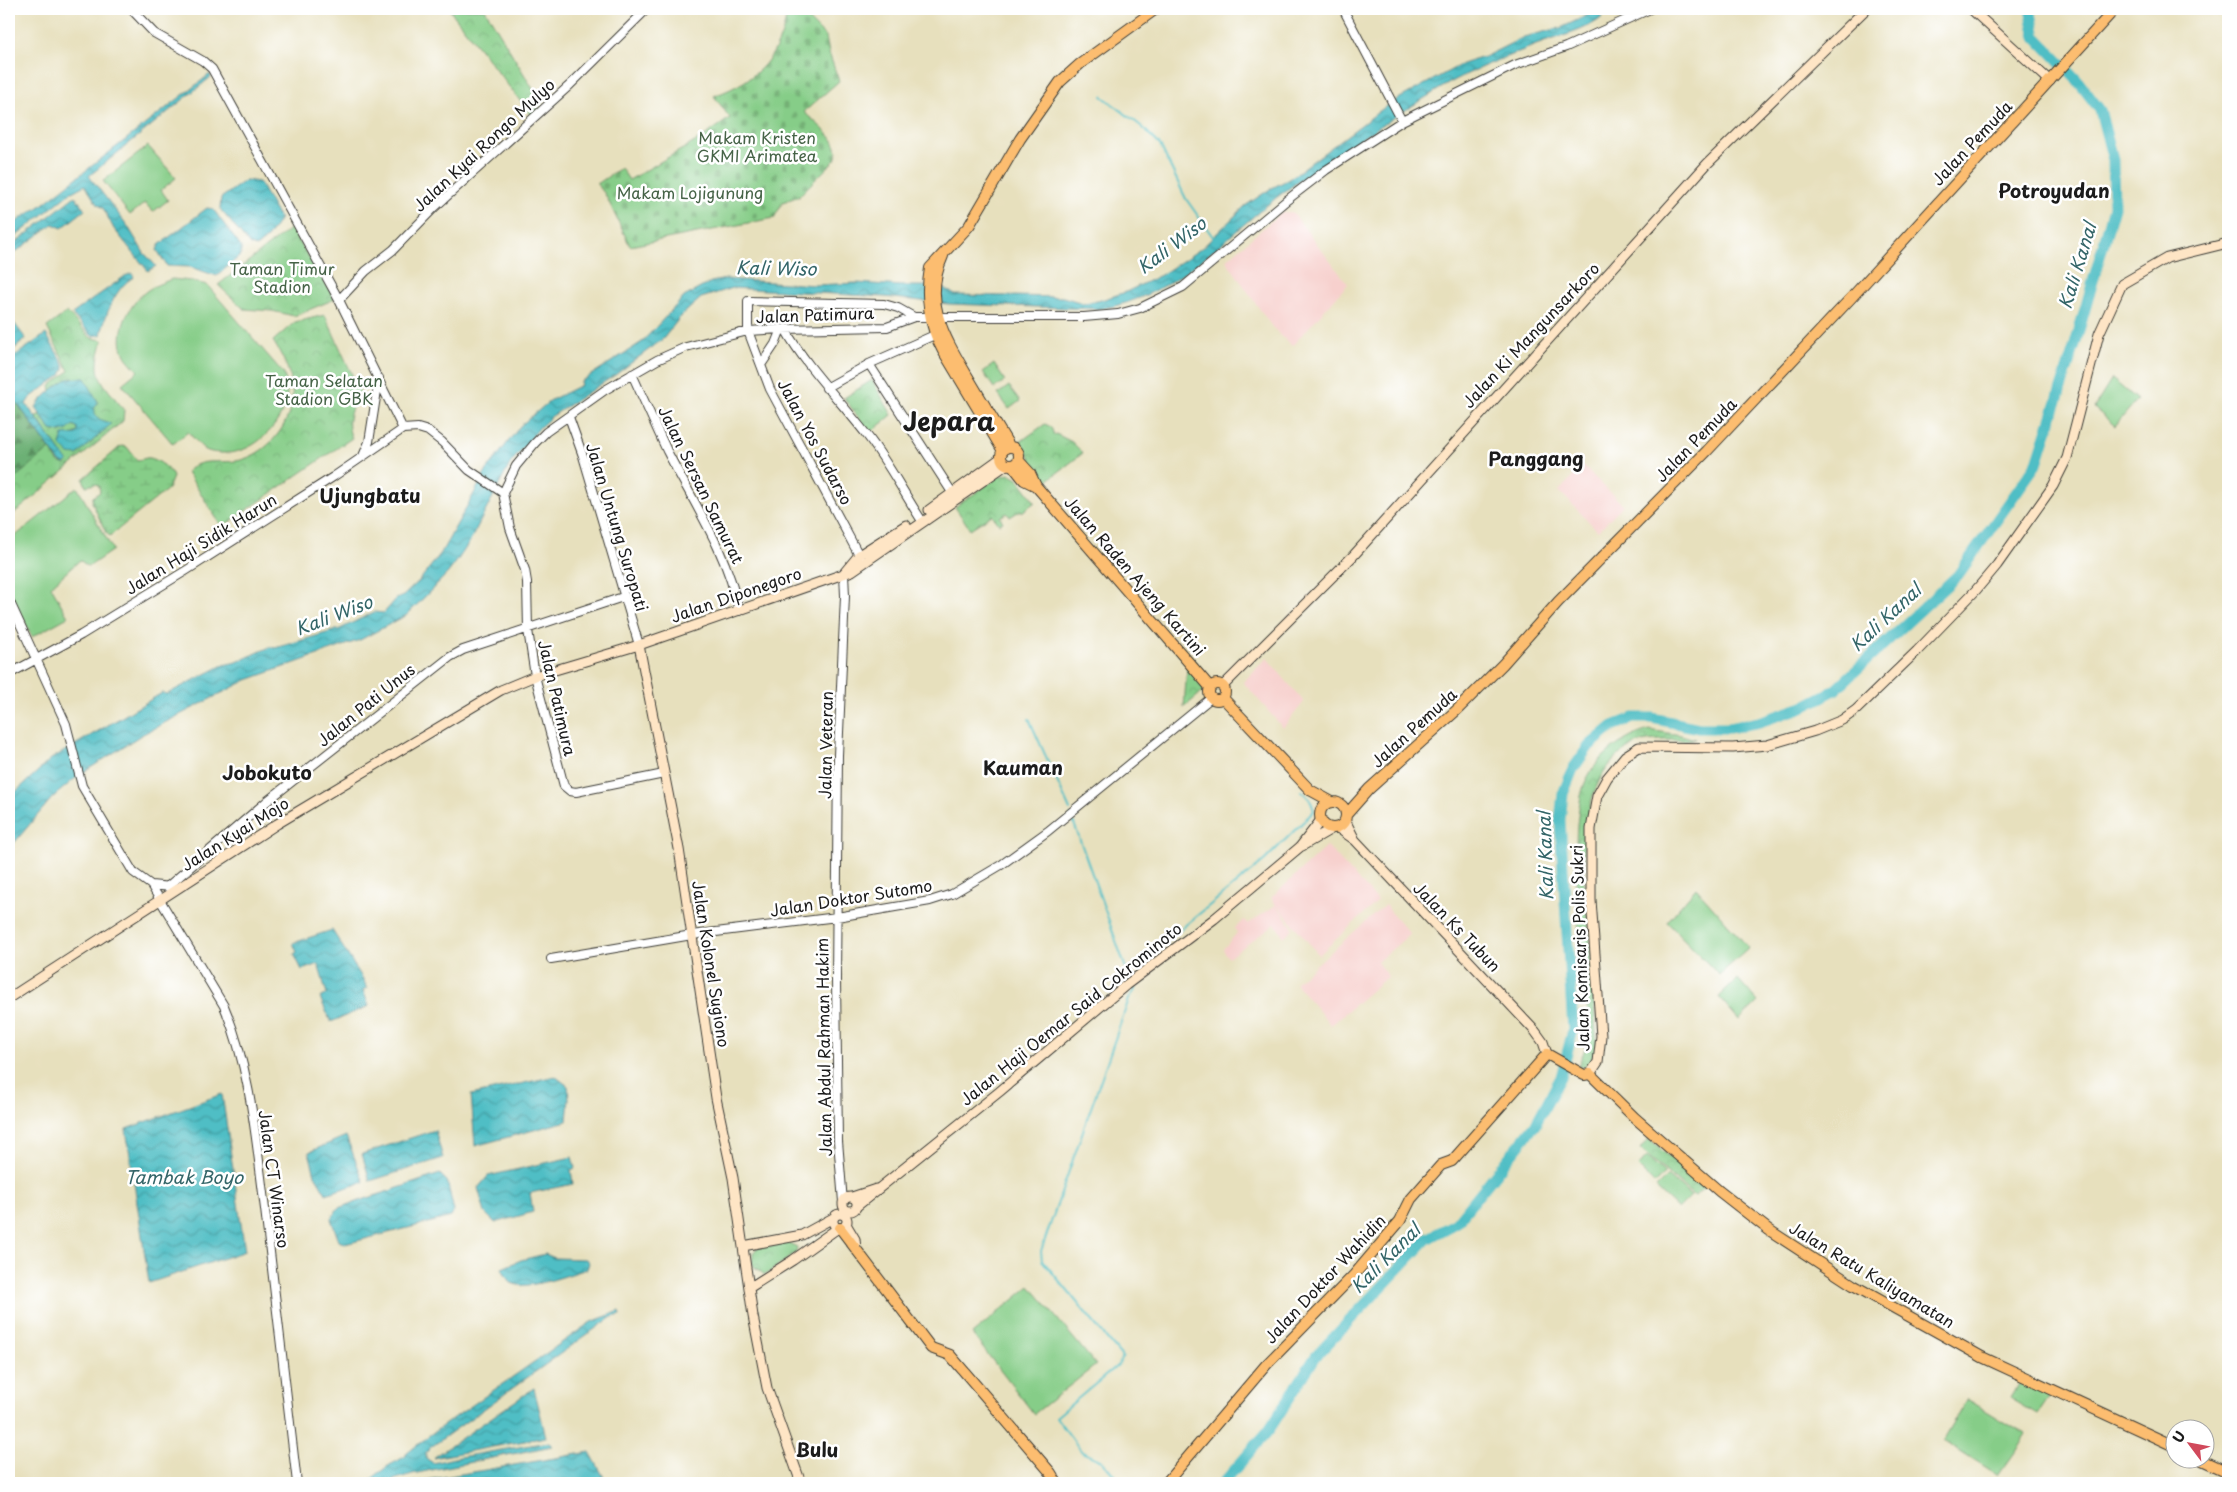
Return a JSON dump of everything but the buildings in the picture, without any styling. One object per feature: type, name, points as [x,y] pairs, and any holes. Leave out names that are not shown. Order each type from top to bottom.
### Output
[{"type":"main road","name":"Jalan Raden Ajeng Kartini","points":[[1156,9],[1080,64],[1060,82],[1020,139],[970,226],[945,253],[932,278],[932,306],[938,333],[1008,458],[1030,473],[1036,486],[1210,686]]},
{"type":"main road","name":"Jalan Ki Mangunsarkoro","points":[[1222,686],[1353,556],[1707,164],[1866,9]]},
{"type":"main road","points":[[1971,9],[2054,77]]},
{"type":"main road","name":"Jalan Pemuda","points":[[1320,817],[1324,806],[1339,816],[1445,720],[1503,664],[1558,602],[1707,451],[2115,9]]},
{"type":"main road","name":"Jalan Komisaris Polis Sukri","points":[[1549,1056],[1579,1070],[1584,1075],[1590,1074],[1598,1062],[1601,1036],[1591,900],[1590,830],[1597,796],[1606,778],[1624,756],[1639,747],[1732,748],[1767,745],[1815,731],[1842,720],[1856,710],[1976,590],[2053,486],[2067,458],[2100,334],[2122,284],[2167,258],[2228,243]]},
{"type":"main road","points":[[844,574],[861,559],[1008,458]]},
{"type":"main road","name":"Jalan Diponegoro","points":[[536,676],[639,645],[844,574]]},
{"type":"main road","name":"Jalan Kolonel Sugiono","points":[[639,645],[679,849],[718,1108],[733,1178],[749,1288]]},
{"type":"main road","name":"Jalan Kyai Mojo","points":[[9,998],[180,886],[464,710],[501,690],[536,676]]},
{"type":"main road","points":[[1216,684],[1222,686],[1225,692],[1223,698],[1217,701],[1211,698],[1208,692],[1210,686],[1216,684]]},
{"type":"main road","points":[[1223,698],[1310,790],[1339,816]]},
{"type":"main road","points":[[1310,790],[1320,817],[1328,827],[1339,816]]},
{"type":"main road","points":[[1300,847],[1339,816]]},
{"type":"main road","name":"Jalan Ks Tubun","points":[[1339,816],[1355,840],[1535,1031],[1543,1042],[1549,1056]]},
{"type":"main road","name":"Jalan Haji Oemar Said Cokrominoto","points":[[749,1288],[793,1260],[847,1219],[879,1188],[999,1092],[1126,985],[1214,919],[1300,847],[1320,817]]},
{"type":"main road","name":"Jalan Doktor Wahidin","points":[[1166,1483],[1266,1364],[1354,1275],[1400,1221],[1411,1199],[1441,1165],[1452,1161],[1549,1056]]},
{"type":"main road","name":"Jalan Ratu Kaliyamatan","points":[[1590,1074],[1650,1131],[1714,1187],[1769,1230],[1853,1285],[1982,1357],[2164,1441]]},
{"type":"main road","points":[[847,1200],[856,1200],[847,1219],[833,1223],[834,1216],[847,1200],[879,1188]]},
{"type":"main road","points":[[847,1200],[847,1219],[856,1249],[931,1348],[950,1355],[1052,1473],[1057,1483]]},
{"type":"main road","points":[[743,1246],[802,1235],[834,1216],[843,1214],[847,1219]]},
{"type":"main road","points":[[802,1235],[809,1247]]},
{"type":"main road","points":[[749,1288],[767,1388],[801,1483]]},
{"type":"main road","points":[[2214,1466],[2228,1472]]},
{"type":"street","points":[[131,9],[154,33],[203,61],[212,69],[339,300],[403,429],[418,428],[428,431],[478,477],[501,492]]},
{"type":"street","name":"Jalan Kyai Rongo Mulyo","points":[[339,300],[366,271],[393,250],[435,206],[570,85],[647,9]]},
{"type":"street","points":[[1343,9],[1400,118]]},
{"type":"street","name":"Jalan Patimura","points":[[664,774],[576,792],[566,788],[536,676],[528,630],[525,570],[510,528],[501,492],[525,454],[546,432],[632,374],[686,348],[748,331],[887,327],[914,317],[934,319],[1072,318],[1118,314],[1140,308],[1183,287],[1287,200],[1400,118],[1515,66],[1566,47],[1650,9]]},
{"type":"street","points":[[748,331],[748,301],[884,304],[898,308],[914,317]]},
{"type":"street","points":[[761,365],[783,329],[826,388],[866,434],[892,470],[921,519]]},
{"type":"street","name":"Jalan Yos Sudarso","points":[[748,331],[770,389],[861,559]]},
{"type":"street","points":[[826,388],[869,364],[938,333]]},
{"type":"street","points":[[869,364],[954,496]]},
{"type":"street","name":"Jalan Sersan Samurat","points":[[632,374],[667,450],[711,529],[731,577],[739,611]]},
{"type":"street","points":[[362,458],[369,442],[378,378]]},
{"type":"street","name":"Jalan Untung Suropati","points":[[569,417],[583,456],[623,597],[639,645]]},
{"type":"street","name":"Jalan Haji Sidik Harun","points":[[9,674],[81,635],[187,570],[362,458],[403,429]]},
{"type":"street","name":"Jalan Veteran","points":[[837,917],[838,755],[845,596],[844,574]]},
{"type":"street","name":"Jalan Pati Unus","points":[[167,887],[266,802],[439,664],[463,650],[623,597]]},
{"type":"street","points":[[9,600],[37,658],[48,689],[66,724],[79,778],[128,867],[138,878],[151,885],[180,886]]},
{"type":"street","name":"Jalan Doktor Sutomo","points":[[551,959],[692,935],[837,917],[930,901],[952,894],[1000,866],[1078,807],[1211,698]]},
{"type":"street","name":"Jalan CT Winarso","points":[[151,885],[224,1006],[232,1026],[243,1067],[261,1170],[297,1483]]},
{"type":"street","name":"Jalan Abdul Rahman Hakim","points":[[837,917],[839,1177],[847,1200]]},
{"type":"shaded area","points":[[1292,212],[1348,284],[1292,346],[1272,327],[1226,260],[1281,213]]},
{"type":"shaded area","points":[[1583,466],[1623,505],[1598,531],[1559,491]]},
{"type":"shaded area","points":[[1267,658],[1304,702],[1283,728],[1243,682]]},
{"type":"shaded area","points":[[1327,846],[1378,901],[1319,955],[1277,905],[1293,928],[1284,937],[1275,924],[1228,958],[1223,949],[1237,933],[1235,928],[1244,920],[1248,924],[1276,905],[1271,898]]},
{"type":"shaded area","points":[[1385,905],[1410,934],[1377,962],[1388,976],[1331,1025],[1295,983]]},
{"type":"green space","points":[[449,9],[485,9],[542,104],[531,115]]},
{"type":"green space","points":[[788,9],[798,9],[826,37],[829,53],[839,81],[804,112],[827,133],[836,146],[835,160],[799,196],[783,202],[774,218],[630,246],[605,194],[597,184],[621,168],[629,180],[700,139],[730,118],[714,96],[744,82],[765,64],[780,40]]},
{"type":"green space","points":[[148,146],[176,178],[161,190],[168,200],[153,212],[145,203],[130,215],[103,181]]},
{"type":"green space","name":"Taman Timur Stadion","points":[[291,228],[335,299],[294,316],[272,311],[244,309],[218,285]]},
{"type":"green space","points":[[172,279],[207,285],[284,374],[287,389],[286,401],[276,423],[259,441],[237,452],[212,452],[204,449],[188,432],[173,444],[122,384],[138,371],[124,353],[121,337],[125,320],[138,298],[157,285]]},
{"type":"green space","points":[[67,312],[91,338],[103,340],[98,371],[104,384],[124,410],[123,421],[9,518],[9,483],[50,449],[58,462],[65,465],[68,462],[36,417],[40,414],[51,430],[62,432],[73,425],[77,427],[78,432],[63,439],[60,445],[106,422],[99,420],[95,416],[94,409],[68,379],[51,392],[50,386],[69,371],[47,327]]},
{"type":"green space","name":"Taman Selatan Stadion GBK","points":[[325,315],[360,392],[350,414],[349,426],[352,438],[222,527],[187,472],[192,467],[206,462],[244,459],[256,454],[276,437],[289,414],[292,402],[292,389],[287,367],[273,341],[295,322]]},
{"type":"green space","points":[[994,364],[1005,381],[994,388],[983,372]]},
{"type":"green space","points":[[2112,379],[2137,400],[2115,426],[2094,408]]},
{"type":"green space","points":[[872,380],[892,415],[870,433],[844,398]]},
{"type":"green space","points":[[1009,386],[1020,401],[1009,409],[998,394]]},
{"type":"green space","points":[[9,392],[50,449],[9,483]]},
{"type":"green space","points":[[1045,424],[1051,427],[1054,435],[1056,434],[1072,442],[1083,453],[1043,484],[1029,467],[1031,458],[1020,442]]},
{"type":"green space","points":[[121,446],[127,447],[137,460],[148,458],[157,460],[167,468],[173,477],[168,489],[110,536],[106,533],[92,502],[93,497],[100,492],[99,486],[96,484],[86,486],[83,479]]},
{"type":"green space","points":[[1009,474],[1018,479],[1035,502],[1022,512],[1021,510],[1010,517],[1007,513],[1000,517],[1003,522],[999,524],[992,515],[970,529],[955,507],[1000,476]]},
{"type":"green space","points":[[77,487],[113,550],[91,565],[87,566],[80,560],[51,586],[68,617],[32,637],[9,590],[9,541]]},
{"type":"green space","points":[[1188,654],[1202,670],[1207,682],[1201,693],[1184,707]]},
{"type":"green space","points":[[1649,730],[1695,739],[1657,740],[1636,744],[1618,756],[1604,772],[1595,791],[1585,833],[1584,877],[1585,902],[1590,934],[1597,1045],[1596,1052],[1585,1068],[1578,1066],[1587,1041],[1588,1025],[1577,899],[1576,842],[1579,807],[1586,781],[1599,761],[1617,745]]},
{"type":"green space","points":[[1696,888],[1749,948],[1719,975],[1667,922]]},
{"type":"green space","points":[[1738,979],[1758,1002],[1739,1020],[1719,997]]},
{"type":"green space","points":[[1648,1139],[1705,1187],[1694,1196],[1640,1149]]},
{"type":"green space","points":[[1647,1157],[1665,1173],[1655,1184],[1638,1167]]},
{"type":"green space","points":[[1668,1176],[1691,1196],[1678,1209],[1656,1188]]},
{"type":"green space","points":[[789,1243],[797,1247],[796,1253],[765,1275],[752,1265],[753,1253],[757,1248]]},
{"type":"green space","points":[[1030,1286],[1096,1365],[1034,1414],[972,1334]]},
{"type":"green space","points":[[2021,1380],[2050,1395],[2037,1414],[2010,1398]]},
{"type":"green space","points":[[1967,1399],[2026,1435],[1998,1475],[1943,1440]]},
{"type":"water","points":[[1592,9],[1605,9],[1605,15],[1581,30],[1536,45],[1446,85],[1288,189],[1177,278],[1153,292],[1127,302],[1099,309],[949,304],[885,297],[733,288],[701,298],[681,316],[663,339],[615,375],[552,416],[540,427],[510,464],[469,543],[457,561],[407,615],[360,640],[247,680],[141,735],[78,776],[52,798],[9,849],[9,798],[51,759],[162,693],[167,694],[223,665],[237,662],[270,647],[275,648],[340,629],[374,612],[384,613],[396,599],[403,596],[419,581],[441,553],[487,470],[520,426],[551,400],[581,385],[580,382],[642,342],[684,297],[711,282],[726,279],[815,285],[857,283],[925,286],[944,288],[955,295],[1063,297],[1083,303],[1098,301],[1126,292],[1161,275],[1202,248],[1245,206],[1289,179],[1389,104],[1462,64],[1484,57],[1524,37],[1563,27],[1588,15]]},
{"type":"water","points":[[210,74],[211,77],[89,176],[127,225],[144,253],[156,266],[148,271],[114,229],[103,208],[97,204],[85,185],[70,193],[9,242],[9,229],[21,218],[39,207]]},
{"type":"water","points":[[246,180],[259,182],[280,219],[267,238],[256,247],[250,245],[220,209],[221,198]]},
{"type":"water","points":[[75,196],[85,210],[62,228],[53,224],[9,257],[9,248]]},
{"type":"water","points":[[207,208],[213,209],[241,247],[241,255],[217,276],[190,267],[167,266],[157,250],[159,245]]},
{"type":"water","points":[[132,273],[134,277],[121,288],[112,303],[101,335],[92,336],[72,314]]},
{"type":"water","points":[[9,316],[26,339],[9,353]]},
{"type":"water","points":[[46,334],[64,365],[64,369],[61,375],[30,398],[26,404],[68,462],[64,464],[59,461],[9,392],[9,360]]},
{"type":"water","points":[[85,378],[98,402],[94,409],[96,416],[111,424],[77,455],[69,454],[60,445],[63,435],[76,434],[78,431],[77,427],[73,425],[68,430],[61,432],[51,430],[36,408],[44,397],[64,381]]},
{"type":"water","points":[[332,930],[363,979],[367,988],[363,990],[369,1006],[331,1022],[320,998],[327,994],[318,964],[302,970],[294,954],[297,952],[293,943]]},
{"type":"water","points":[[555,1076],[568,1086],[567,1121],[475,1146],[471,1095]]},
{"type":"water","name":"Tambak Boyo","points":[[222,1094],[245,1251],[149,1283],[126,1129]]},
{"type":"water","points":[[435,1130],[443,1158],[370,1181],[362,1154]]},
{"type":"water","points":[[346,1136],[364,1182],[326,1194],[315,1175],[309,1152]]},
{"type":"water","points":[[572,1157],[575,1168],[571,1170],[573,1184],[530,1193],[533,1212],[495,1223],[485,1213],[478,1188],[488,1176]]},
{"type":"water","points":[[440,1174],[447,1181],[454,1211],[451,1217],[345,1244],[339,1241],[331,1219],[338,1208]]},
{"type":"water","points":[[545,1254],[555,1258],[586,1259],[589,1263],[587,1269],[537,1284],[526,1285],[517,1285],[510,1282],[502,1268],[521,1260]]},
{"type":"water","points":[[620,1311],[621,1315],[612,1317],[431,1447],[426,1453],[426,1458],[433,1463],[549,1442],[552,1446],[412,1474],[393,1480],[393,1483],[366,1483],[388,1466],[406,1456],[406,1454],[431,1434],[591,1322]]},
{"type":"water","points":[[534,1388],[546,1437],[433,1458]]},
{"type":"water","points":[[590,1452],[607,1483],[409,1483]]},
{"type":"waterway","name":"Kali Kanal","points":[[1223,1483],[1269,1430],[1316,1356],[1427,1239],[1456,1223],[1535,1125],[1561,1077],[1573,1030],[1560,820],[1563,794],[1573,769],[1589,746],[1613,726],[1633,718],[1652,718],[1699,728],[1729,728],[1759,722],[1803,707],[1835,690],[1958,575],[2037,463],[2074,348],[2114,207],[2113,160],[2100,110],[2077,80],[2036,37],[2030,9]]},
{"type":"waterway","name":"Kali Wiso","points":[[1102,96],[1141,126],[1160,145],[1186,199],[1213,237]]},
{"type":"waterway","points":[[1029,719],[1070,810]]},
{"type":"waterway","points":[[1127,973],[1265,860],[1314,811],[1311,801],[1302,791]]},
{"type":"waterway","points":[[1071,815],[1130,980]]},
{"type":"waterway","points":[[1121,1483],[1102,1461],[1082,1452],[1056,1417],[1117,1366],[1123,1358],[1042,1260],[1041,1251],[1129,999],[1135,990],[1132,984]]},
{"type":"district","name":"Potroyudan","points":[[2054,191]]},
{"type":"district","name":"Jepara","points":[[949,422]]},
{"type":"district","name":"Panggang","points":[[1536,459]]},
{"type":"district","name":"Ujungbatu","points":[[370,496]]},
{"type":"district","name":"Kauman","points":[[1023,768]]},
{"type":"district","name":"Jobokuto","points":[[267,773]]},
{"type":"district","name":"Bulu","points":[[817,1450]]},
{"type":"park label","name":"Makam Kristen GKMI Arimatea","points":[[757,147]]},
{"type":"park label","name":"Makam Lojigunung","points":[[690,193]]}]
